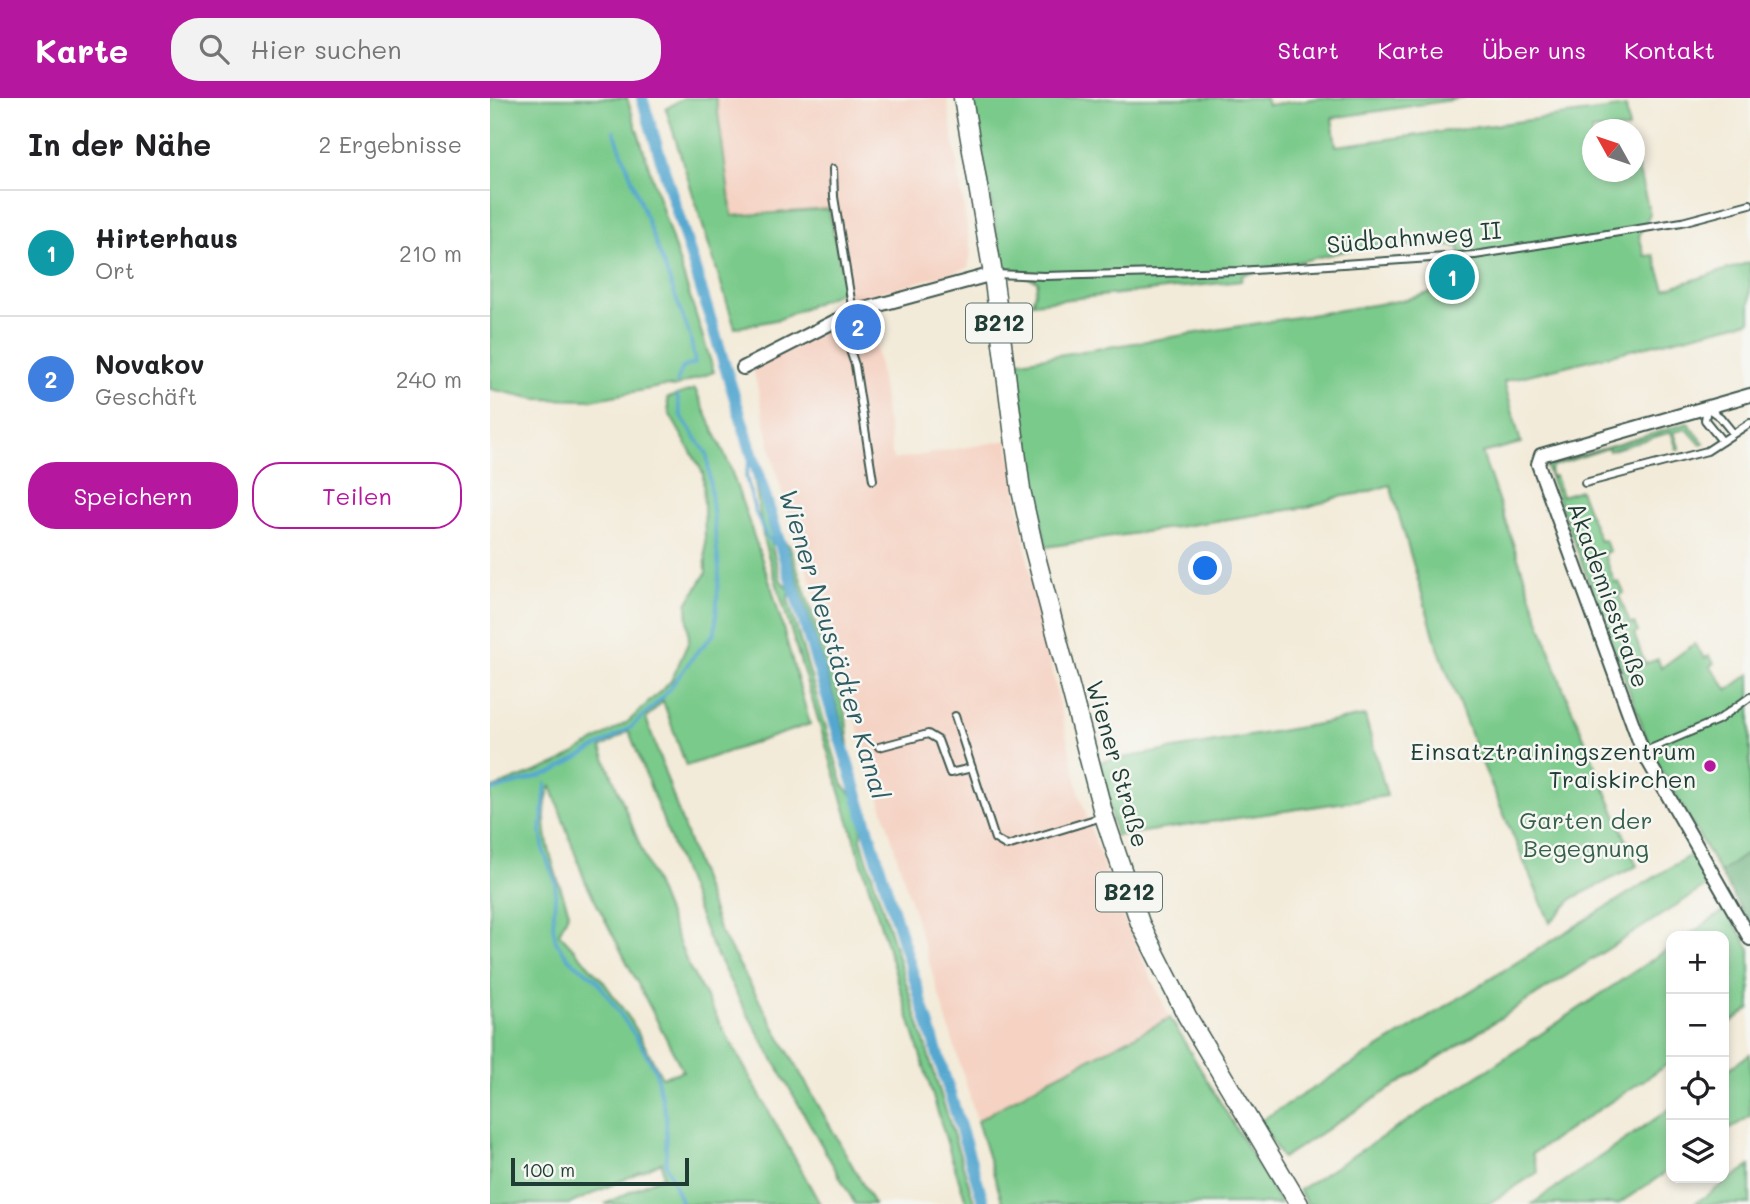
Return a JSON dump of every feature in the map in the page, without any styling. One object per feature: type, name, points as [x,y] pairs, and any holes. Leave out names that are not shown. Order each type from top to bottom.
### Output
[{"type":"main road","name":"B212","points":[[962,98],[993,274]]},
{"type":"main road","name":"Wiener Straße","points":[[993,274],[1021,490],[1104,816],[1140,923],[1187,1016],[1299,1204]]},
{"type":"street","points":[[743,368],[853,312],[993,274]]},
{"type":"street","name":"Akademiestraße","points":[[1750,395],[1541,455],[1538,464],[1643,752],[1750,939]]},
{"type":"lane","points":[[833,169],[834,197],[853,312]]},
{"type":"lane","name":"Südbahnweg II","points":[[993,274],[1044,276],[1239,271],[1475,255],[1682,222],[1750,204]]},
{"type":"lane","points":[[839,318],[855,365],[873,480]]},
{"type":"lane","points":[[1722,441],[1705,419],[1707,408],[1720,416],[1733,433]]},
{"type":"lane","points":[[1585,483],[1707,451],[1750,424]]},
{"type":"lane","points":[[1643,752],[1718,720],[1750,697]]},
{"type":"lane","points":[[955,716],[995,839],[1007,846],[1104,816]]},
{"type":"lane","points":[[879,747],[928,734],[938,740],[950,773],[972,768]]},
{"type":"shaded area","points":[[716,98],[947,98],[971,254],[968,268],[849,301],[829,209],[732,216]]},
{"type":"shaded area","points":[[871,312],[893,460],[1008,440],[1028,562],[1080,797],[1119,908],[1170,1018],[1044,1082],[977,1121],[860,734],[777,476],[753,368],[848,320]]},
{"type":"green space","points":[[490,98],[627,98],[714,372],[674,387],[665,386],[592,400],[536,399],[490,389]]},
{"type":"green space","points":[[683,98],[716,98],[732,216],[829,209],[845,290],[780,319],[735,328],[666,109]]},
{"type":"green space","name":"Garten der Begegnung","points":[[971,98],[1266,98],[1268,105],[1320,98],[1465,98],[1332,118],[1336,146],[1626,107],[1628,119],[1582,119],[1582,182],[1642,182],[1650,214],[1639,236],[1645,256],[1654,255],[1665,289],[1750,262],[1750,321],[1504,381],[1521,443],[1482,453],[1561,683],[1637,866],[1573,898],[1550,923],[1474,744],[1436,642],[1390,485],[1308,507],[1046,547],[1014,362],[1404,300],[1461,284],[1459,247],[1371,245],[1242,275],[1241,281],[1032,303],[1038,281],[1003,267]]},
{"type":"green space","points":[[695,389],[729,464],[772,589],[810,724],[686,766],[663,701],[646,718],[719,929],[874,1204],[855,1204],[739,999],[708,938],[629,731],[601,748],[688,965],[820,1204],[605,1204],[663,1176],[662,1162],[570,1204],[490,1204],[490,789],[556,764],[629,721],[671,681],[689,641],[687,604],[706,573],[703,473],[669,413],[667,398]],"holes":[[[551,786],[585,881],[683,1071],[662,1077],[632,1022],[603,981],[559,933],[569,912],[546,832],[546,800]]]},
{"type":"green space","points":[[1688,423],[1704,443],[1700,444],[1687,429],[1674,432],[1680,450],[1677,450],[1671,432],[1609,451],[1608,448],[1553,466],[1550,470],[1562,496],[1580,490],[1600,541],[1605,540],[1609,551],[1604,554],[1615,583],[1619,582],[1624,593],[1619,595],[1630,624],[1634,623],[1638,632],[1634,634],[1645,664],[1658,659],[1661,668],[1694,644],[1705,658],[1709,656],[1714,663],[1710,666],[1728,690],[1750,674],[1750,851],[1720,873],[1653,755],[1546,466]]},
{"type":"green space","points":[[754,476],[772,532],[772,547],[781,581],[789,590],[788,600],[843,785],[853,796],[859,809],[861,839],[975,1204],[967,1204],[952,1159],[764,542]]},
{"type":"green space","points":[[786,543],[790,546],[846,717],[849,746]]},
{"type":"green space","points":[[1365,716],[1387,796],[1116,836],[1099,762]]},
{"type":"green space","points":[[1750,851],[1750,925],[1720,873]]},
{"type":"green space","points":[[1694,853],[1711,883],[1282,1158],[1260,1121]]},
{"type":"green space","points":[[1726,910],[1750,949],[1750,1009],[1729,1024],[1729,931],[1694,931]]},
{"type":"green space","points":[[1666,950],[1666,1065],[1532,1154],[1538,1172],[1488,1204],[1307,1204],[1299,1190],[1484,1072]]},
{"type":"green space","points":[[1170,1018],[1281,1204],[1003,1204],[977,1121],[1044,1082]]},
{"type":"green space","points":[[1750,1054],[1750,1116],[1729,1130],[1729,1120],[1729,1069]]},
{"type":"green space","points":[[1666,1111],[1666,1172],[1618,1204],[1532,1204]]},
{"type":"green space","points":[[1750,1166],[1750,1204],[1694,1204],[1729,1183],[1729,1180]]},
{"type":"waterway","name":"Wiener Neustädter Kanal","points":[[642,98],[984,1204]]},
{"type":"waterway","points":[[614,131],[690,336],[695,363],[682,368],[677,382]]},
{"type":"waterway","points":[[490,791],[551,773],[630,728],[664,696],[696,653],[715,633],[719,570],[707,454],[681,416],[677,396]]},
{"type":"waterway","points":[[751,452],[746,476],[755,511],[766,536],[782,551]]},
{"type":"waterway","points":[[546,784],[541,831],[544,852],[556,883],[553,926],[556,942],[569,959],[596,979],[655,1069],[666,1117],[666,1164],[682,1204]]},
{"type":"place","name":"Hirterhaus","points":[[1452,277]]},
{"type":"place","name":"Novakov","points":[[858,327]]},
{"type":"place","name":"Einsatztrainingszentrum Traiskirchen","points":[[1710,766]]}]
